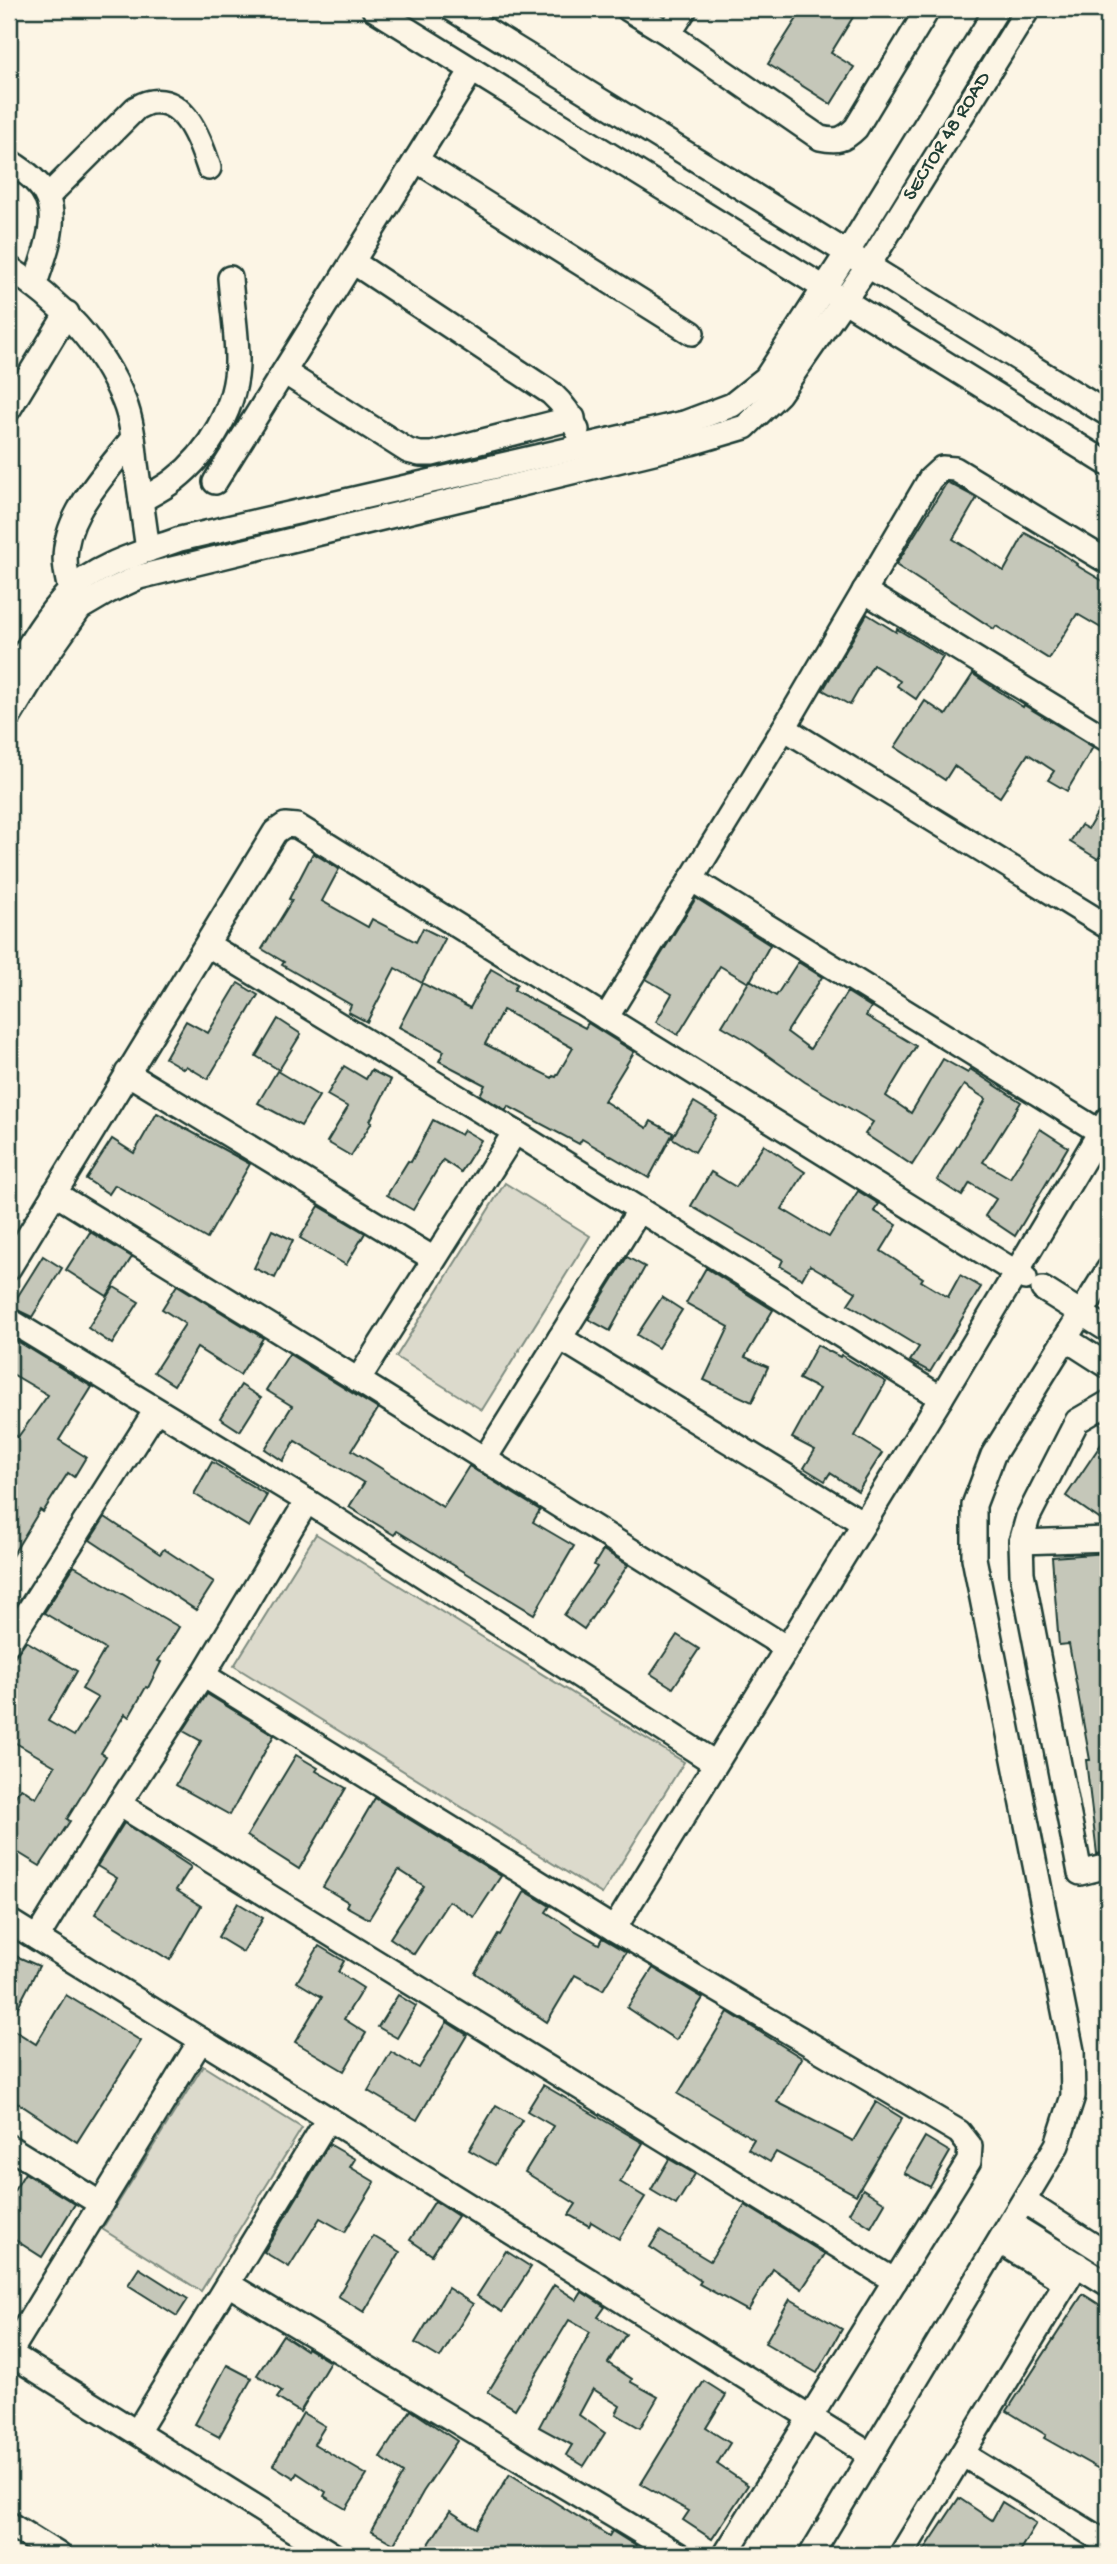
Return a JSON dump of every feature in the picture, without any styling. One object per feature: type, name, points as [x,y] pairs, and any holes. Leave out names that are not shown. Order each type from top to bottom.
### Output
[{"type":"street","points":[[374,9],[1108,464]]},
{"type":"street","points":[[452,9],[1108,414]]},
{"type":"street","points":[[628,9],[669,34],[820,138],[834,141],[846,138],[856,128],[928,9]]},
{"type":"street","points":[[669,34],[685,9]]},
{"type":"street","name":"SECTOR 48 ROAD","points":[[75,599],[105,568],[135,553],[180,539],[684,424],[732,405],[765,378],[848,253],[997,9]]},
{"type":"street","name":"SECTOR 48 ROAD","points":[[75,599],[109,590],[139,577],[691,443],[745,427],[779,394],[845,301],[1028,9]]},
{"type":"street","points":[[215,482],[472,70]]},
{"type":"street","points":[[48,196],[136,108],[152,101],[170,105],[186,118],[198,136],[209,168]]},
{"type":"street","points":[[416,160],[692,333]]},
{"type":"street","points":[[9,161],[36,181],[48,196],[53,214],[34,284]]},
{"type":"street","points":[[353,262],[551,393],[573,418],[582,447]]},
{"type":"street","points":[[9,268],[34,284],[67,313],[102,359],[119,391],[133,438],[148,550]]},
{"type":"street","points":[[141,500],[173,481],[200,455],[220,425],[233,392],[237,360],[230,278]]},
{"type":"street","points":[[9,409],[67,313]]},
{"type":"street","points":[[284,372],[393,442],[419,454],[432,454],[573,418]]},
{"type":"street","points":[[9,717],[46,656],[75,599],[63,554],[67,533],[78,511],[133,438]]},
{"type":"street","points":[[606,1018],[784,728],[930,479],[942,468],[955,469],[1108,562]]},
{"type":"street","points":[[863,591],[1108,740]]},
{"type":"street","points":[[9,679],[48,618],[75,599]]},
{"type":"street","points":[[784,728],[1108,927]]},
{"type":"street","points":[[9,1268],[275,832],[285,825],[297,826],[1108,1330]]},
{"type":"street","points":[[614,1929],[940,1398],[1027,1280],[1104,1125],[691,880]]},
{"type":"street","points":[[208,945],[515,1132],[940,1398]]},
{"type":"street","points":[[127,1073],[434,1259]]},
{"type":"street","points":[[359,1380],[515,1132]]},
{"type":"street","points":[[54,1193],[787,1648]]},
{"type":"street","points":[[484,1460],[639,1211]]},
{"type":"street","points":[[811,2555],[1057,2145],[1073,2096],[1072,2051],[974,1558],[974,1505],[993,1455],[1108,1270]]},
{"type":"street","points":[[9,1320],[307,1501],[715,1763]]},
{"type":"street","points":[[560,1338],[863,1523]]},
{"type":"street","points":[[1066,1339],[1108,1366]]},
{"type":"street","points":[[1108,1403],[1077,1421],[1028,1517],[1021,1542],[1022,1573],[1080,1873],[1108,1866]]},
{"type":"street","points":[[9,1642],[156,1410]]},
{"type":"street","points":[[37,1938],[119,1804],[203,1675],[307,1501]]},
{"type":"street","points":[[1021,1542],[1108,1539]]},
{"type":"street","points":[[203,1675],[614,1929],[959,2132],[970,2146],[969,2161],[725,2555]]},
{"type":"street","points":[[119,1804],[895,2281]]},
{"type":"street","points":[[9,1921],[871,2455]]},
{"type":"street","points":[[201,2040],[9,2353],[333,2555]]},
{"type":"street","points":[[137,2432],[328,2119]]},
{"type":"street","points":[[9,2147],[101,2204]]},
{"type":"street","points":[[1024,2201],[1108,2255]]},
{"type":"street","points":[[1005,2233],[1072,2273],[1108,2284]]},
{"type":"street","points":[[901,2555],[1072,2273]]},
{"type":"street","points":[[228,2284],[679,2555]]},
{"type":"street","points":[[962,2454],[1108,2544]]},
{"type":"street","points":[[9,2524],[59,2555]]},
{"type":"shaded area","points":[[505,1183],[590,1236],[482,1410],[396,1357]]},
{"type":"shaded area","points":[[316,1534],[684,1762],[602,1894],[234,1666]]},
{"type":"shaded area","points":[[203,2066],[302,2128],[201,2291],[102,2229]]},
{"type":"building","points":[[803,9],[858,9],[831,53],[854,67],[831,104],[768,64]]},
{"type":"building","points":[[947,482],[977,498],[953,539],[1004,571],[1025,533],[1057,550],[1108,584],[1108,632],[1077,614],[1049,659],[996,626],[994,629],[896,565]]},
{"type":"building","points":[[867,614],[943,657],[916,699],[897,686],[900,681],[873,665],[850,705],[823,690]]},
{"type":"building","points":[[973,674],[1023,707],[1024,705],[1093,747],[1067,791],[1048,780],[1054,771],[1028,754],[1000,797],[954,766],[945,780],[895,747],[925,701],[946,715]]},
{"type":"building","points":[[1108,794],[1108,844],[1098,859],[1070,842],[1081,825],[1088,829]]},
{"type":"building","points":[[313,853],[339,869],[322,901],[368,927],[372,919],[416,942],[423,928],[445,939],[422,983],[395,968],[367,1022],[348,1012],[351,1005],[282,965],[284,962],[262,949],[292,900],[289,899]]},
{"type":"building","points":[[696,898],[770,945],[749,983],[720,966],[678,1035],[656,1022],[672,994],[646,979]]},
{"type":"building","points":[[798,962],[822,977],[787,1032],[810,1049],[847,992],[871,1007],[866,1016],[916,1046],[886,1096],[911,1113],[943,1059],[968,1073],[970,1069],[1021,1102],[983,1162],[1010,1178],[1040,1129],[1068,1147],[1015,1236],[985,1216],[996,1199],[970,1183],[962,1196],[937,1180],[986,1099],[964,1085],[912,1165],[865,1134],[873,1122],[805,1082],[722,1026],[750,980],[776,996]]},
{"type":"building","points":[[491,969],[517,984],[514,990],[585,1028],[588,1023],[634,1052],[604,1101],[647,1128],[651,1121],[673,1133],[649,1178],[582,1139],[579,1144],[508,1106],[506,1110],[480,1095],[485,1085],[439,1061],[444,1051],[399,1027],[422,983],[470,1008]],"holes":[[[503,1010],[573,1048],[556,1077],[552,1078],[485,1044]]]},
{"type":"building","points":[[238,983],[258,995],[208,1079],[165,1058],[186,1021],[208,1033]]},
{"type":"building","points":[[278,1019],[301,1034],[279,1070],[256,1056]]},
{"type":"building","points":[[344,1066],[366,1079],[371,1070],[391,1080],[370,1121],[372,1122],[351,1156],[327,1142],[348,1107],[327,1095]]},
{"type":"building","points":[[277,1071],[319,1096],[301,1126],[258,1103]]},
{"type":"building","points":[[694,1102],[717,1116],[695,1152],[672,1138]]},
{"type":"building","points":[[157,1113],[250,1164],[207,1239],[115,1185],[109,1194],[86,1179],[112,1139],[134,1153]]},
{"type":"building","points":[[433,1120],[461,1135],[464,1130],[481,1140],[461,1172],[443,1160],[413,1210],[387,1195],[408,1161],[411,1162]]},
{"type":"building","points":[[764,1145],[805,1172],[782,1209],[829,1237],[858,1191],[879,1204],[874,1211],[897,1225],[881,1251],[948,1297],[960,1275],[981,1287],[930,1372],[910,1361],[919,1347],[848,1304],[856,1292],[810,1265],[802,1279],[780,1266],[783,1260],[691,1206],[711,1172],[736,1187]]},
{"type":"building","points":[[319,1206],[365,1233],[346,1265],[300,1238]]},
{"type":"building","points":[[272,1230],[293,1240],[275,1278],[254,1268]]},
{"type":"building","points":[[90,1232],[132,1257],[107,1296],[66,1270]]},
{"type":"building","points":[[43,1256],[62,1268],[32,1317],[11,1307]]},
{"type":"building","points":[[627,1257],[645,1267],[610,1331],[588,1319]]},
{"type":"building","points":[[706,1268],[773,1310],[745,1357],[768,1367],[752,1402],[704,1380],[729,1327],[686,1303]]},
{"type":"building","points":[[177,1285],[263,1338],[240,1375],[197,1348],[174,1385],[154,1372],[185,1324],[162,1309]]},
{"type":"building","points":[[114,1287],[139,1302],[112,1344],[88,1328]]},
{"type":"building","points":[[662,1297],[682,1310],[658,1348],[637,1335]]},
{"type":"building","points":[[9,1336],[92,1387],[59,1440],[86,1457],[74,1477],[68,1473],[43,1512],[40,1510],[9,1561],[9,1431],[18,1437],[48,1395],[9,1372]]},
{"type":"building","points":[[817,1345],[840,1357],[841,1355],[886,1382],[855,1436],[882,1453],[858,1491],[830,1473],[825,1481],[804,1468],[815,1450],[792,1438],[819,1389],[799,1379]]},
{"type":"building","points":[[289,1354],[378,1409],[352,1450],[443,1507],[469,1466],[540,1510],[533,1522],[574,1546],[534,1614],[397,1531],[394,1535],[349,1507],[364,1483],[295,1441],[283,1461],[265,1449],[292,1406],[266,1390]]},
{"type":"building","points":[[241,1385],[261,1398],[240,1431],[220,1418]]},
{"type":"building","points":[[1108,1434],[1108,1525],[1066,1496]]},
{"type":"building","points":[[212,1462],[267,1495],[249,1527],[194,1494]]},
{"type":"building","points":[[105,1517],[160,1554],[164,1549],[214,1582],[196,1610],[90,1540]]},
{"type":"building","points":[[603,1550],[628,1565],[584,1629],[564,1615],[597,1567],[594,1565]]},
{"type":"building","points":[[1108,1553],[1108,1741],[1105,1742],[1108,1770],[1108,1852],[1097,1854],[1086,1760],[1090,1760],[1069,1644],[1059,1645],[1052,1557]]},
{"type":"building","points":[[74,1566],[179,1627],[158,1661],[161,1662],[148,1688],[146,1687],[129,1717],[125,1714],[101,1753],[106,1756],[67,1819],[70,1821],[40,1866],[9,1847],[9,1806],[21,1788],[36,1798],[55,1766],[9,1739],[9,1664],[26,1641],[77,1671],[48,1721],[74,1736],[98,1698],[82,1689],[105,1649],[44,1613]]},
{"type":"building","points":[[677,1635],[699,1649],[673,1688],[651,1674]]},
{"type":"building","points":[[207,1694],[274,1735],[230,1815],[176,1785],[201,1741],[183,1731]]},
{"type":"building","points":[[296,1755],[318,1768],[316,1771],[346,1788],[299,1869],[247,1836]]},
{"type":"building","points":[[375,1798],[501,1876],[474,1917],[449,1901],[414,1954],[390,1938],[424,1886],[399,1870],[369,1919],[346,1906],[348,1902],[323,1887]]},
{"type":"building","points":[[124,1823],[191,1867],[176,1890],[201,1906],[170,1960],[95,1914],[117,1878],[97,1866]]},
{"type":"building","points":[[525,1891],[550,1906],[546,1912],[569,1927],[599,1944],[602,1938],[626,1952],[603,1990],[575,1975],[547,2022],[475,1973]]},
{"type":"building","points":[[238,1903],[263,1918],[243,1952],[218,1937]]},
{"type":"building","points":[[319,1946],[344,1961],[338,1972],[363,1988],[344,2019],[366,2033],[344,2071],[295,2042],[322,1997],[297,1982]]},
{"type":"building","points":[[9,1953],[39,1966],[9,2024]]},
{"type":"building","points":[[653,1968],[703,1998],[676,2040],[627,2008]]},
{"type":"building","points":[[66,1995],[141,2041],[77,2142],[9,2097],[9,2027],[36,2044]]},
{"type":"building","points":[[398,1995],[416,2006],[397,2038],[378,2027]]},
{"type":"building","points":[[728,2012],[802,2058],[777,2102],[853,2141],[876,2102],[902,2118],[856,2195],[776,2152],[770,2162],[748,2149],[754,2139],[678,2094]]},
{"type":"building","points":[[447,2022],[467,2035],[417,2120],[368,2091],[391,2052],[419,2068]]},
{"type":"building","points":[[543,2085],[643,2143],[620,2182],[645,2197],[619,2239],[591,2222],[589,2226],[569,2215],[576,2204],[525,2172],[553,2126],[527,2111]]},
{"type":"building","points":[[496,2105],[522,2120],[495,2165],[469,2150]]},
{"type":"building","points":[[925,2137],[950,2152],[930,2187],[904,2173]]},
{"type":"building","points":[[329,2144],[355,2159],[350,2167],[375,2182],[345,2232],[320,2218],[289,2267],[264,2252]]},
{"type":"building","points":[[669,2159],[695,2174],[676,2205],[651,2190]]},
{"type":"building","points":[[25,2173],[75,2204],[42,2257],[9,2236],[9,2199]]},
{"type":"building","points":[[863,2189],[885,2203],[871,2227],[849,2213]]},
{"type":"building","points":[[435,2201],[458,2216],[432,2255],[410,2240]]},
{"type":"building","points":[[745,2205],[825,2254],[802,2289],[773,2269],[748,2311],[699,2284],[701,2281],[650,2247],[660,2231],[710,2261]]},
{"type":"building","points":[[373,2236],[400,2252],[364,2312],[338,2296]]},
{"type":"building","points":[[506,2251],[531,2267],[502,2312],[477,2296]]},
{"type":"building","points":[[139,2268],[188,2299],[177,2316],[128,2285]]},
{"type":"building","points":[[554,2285],[577,2300],[582,2292],[605,2307],[598,2317],[626,2334],[608,2363],[632,2379],[631,2382],[658,2397],[640,2428],[616,2414],[620,2406],[593,2389],[579,2415],[605,2433],[584,2466],[566,2455],[572,2445],[539,2427],[590,2332],[569,2320],[515,2409],[488,2392]]},
{"type":"building","points":[[448,2288],[473,2304],[440,2358],[415,2343]]},
{"type":"building","points":[[1083,2294],[1108,2310],[1108,2327],[1099,2341],[1108,2347],[1108,2474],[1044,2438],[1046,2435],[1007,2411]]},
{"type":"building","points":[[790,2299],[842,2329],[817,2373],[765,2343]]},
{"type":"building","points":[[283,2335],[330,2362],[300,2412],[277,2398],[282,2391],[257,2375]]},
{"type":"building","points":[[227,2365],[252,2378],[219,2437],[195,2424]]},
{"type":"building","points":[[704,2381],[726,2395],[706,2428],[730,2443],[717,2464],[748,2485],[712,2539],[683,2520],[689,2511],[641,2484]]},
{"type":"building","points":[[411,2410],[457,2441],[423,2492],[394,2544],[371,2531],[403,2473],[380,2457]]},
{"type":"building","points":[[303,2413],[325,2426],[314,2444],[367,2475],[346,2509],[324,2496],[326,2492],[297,2473],[294,2478],[273,2465]]},
{"type":"building","points":[[510,2474],[609,2536],[612,2531],[636,2546],[630,2555],[422,2555],[450,2511],[476,2528]]},
{"type":"building","points":[[959,2498],[992,2520],[1002,2502],[1036,2523],[1017,2555],[921,2555]]}]
